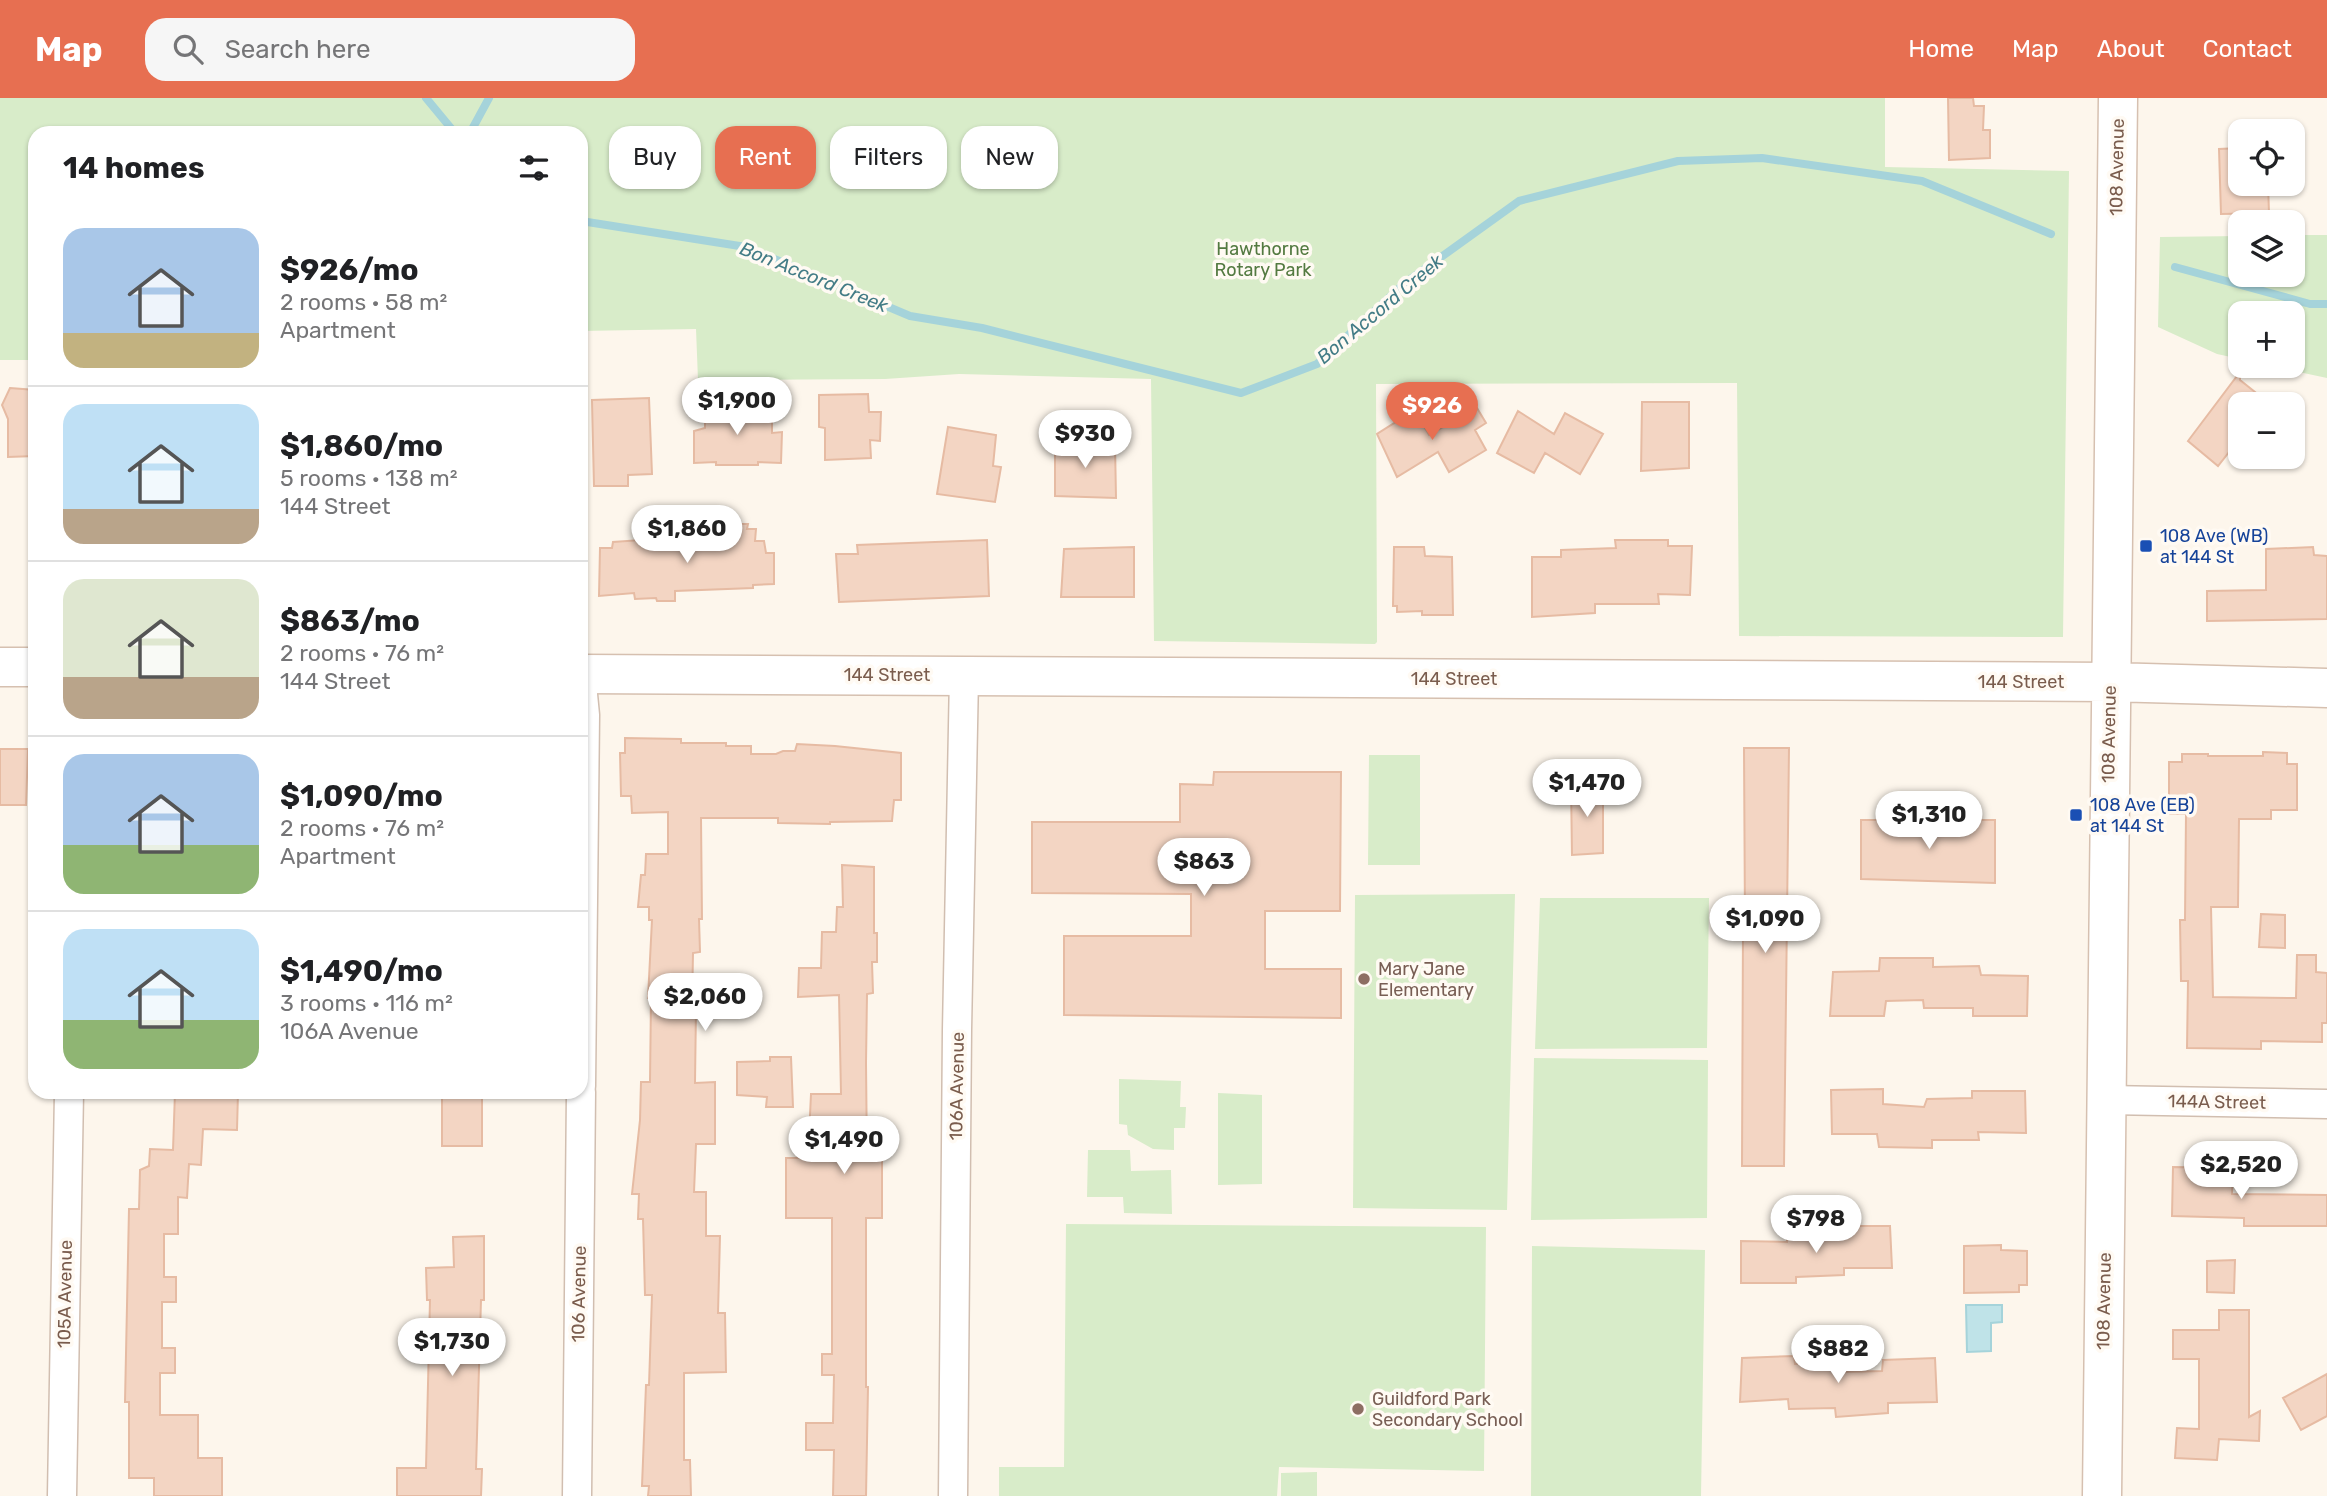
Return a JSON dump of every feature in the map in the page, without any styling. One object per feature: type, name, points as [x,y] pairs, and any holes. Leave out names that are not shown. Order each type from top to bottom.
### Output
[{"type":"main road","name":"108 Avenue","points":[[2102,1496],[2118,98]]},
{"type":"main road","points":[[0,667],[28,667]]},
{"type":"main road","name":"144 Street","points":[[588,674],[2110,682],[2327,688]]},
{"type":"street","name":"106A Avenue","points":[[953,1496],[957,1030],[964,676]]},
{"type":"street","name":"105A Avenue","points":[[62,1496],[69,1099]]},
{"type":"street","name":"106 Avenue","points":[[577,1496],[581,1099]]},
{"type":"street","name":"144A Street","points":[[2107,1100],[2327,1104]]},
{"type":"green space","name":"Hawthorne Rotary Park","points":[[0,98],[1885,98],[1885,167],[2069,171],[2063,637],[1739,636],[1737,383],[1376,384],[1377,642],[1154,641],[1151,379],[959,374],[885,379],[698,380],[696,329],[588,331],[588,126],[28,126],[28,360],[0,360]]},
{"type":"green space","points":[[2305,235],[2327,235],[2327,378],[2305,373],[2305,301],[2228,301],[2228,356],[2158,327],[2160,237],[2228,236],[2228,287],[2305,287]]},
{"type":"green space","points":[[1369,755],[1420,755],[1420,865],[1368,865]]},
{"type":"green space","points":[[1515,894],[1507,1210],[1353,1208],[1355,895]]},
{"type":"green space","points":[[1540,898],[1709,898],[1707,1048],[1535,1049]]},
{"type":"green space","points":[[1534,1058],[1708,1060],[1707,1218],[1531,1220]]},
{"type":"green space","points":[[1119,1079],[1181,1081],[1180,1107],[1186,1107],[1185,1128],[1174,1128],[1174,1150],[1153,1149],[1128,1135],[1127,1125],[1119,1124]]},
{"type":"green space","points":[[1218,1093],[1262,1095],[1262,1184],[1218,1185]]},
{"type":"green space","points":[[1088,1150],[1130,1150],[1131,1171],[1171,1170],[1172,1214],[1124,1213],[1123,1197],[1087,1197]]},
{"type":"green space","points":[[1066,1224],[1486,1227],[1484,1471],[1279,1467],[1277,1496],[999,1496],[999,1467],[1064,1467]]},
{"type":"green space","points":[[1532,1246],[1705,1250],[1701,1496],[1531,1496]]},
{"type":"green space","points":[[1317,1472],[1317,1496],[1281,1496],[1281,1473]]},
{"type":"water","points":[[1966,1305],[2002,1305],[2002,1322],[1991,1323],[1991,1351],[1967,1352]]},
{"type":"building","points":[[1948,98],[1973,98],[1974,106],[1984,106],[1983,130],[1990,130],[1990,158],[1949,160]]},
{"type":"building","points":[[2219,149],[2228,149],[2228,196],[2268,196],[2269,210],[2228,210],[2228,214],[2221,214]]},
{"type":"building","points":[[2235,378],[2240,378],[2255,392],[2228,392],[2228,453],[2218,466],[2188,441]]},
{"type":"building","points":[[10,388],[28,389],[28,456],[8,457],[8,419],[2,405]]},
{"type":"building","points":[[868,394],[869,412],[881,412],[880,441],[870,440],[871,458],[825,460],[825,428],[819,427],[819,395]]},
{"type":"building","points":[[649,398],[652,474],[628,475],[628,486],[594,486],[592,400]]},
{"type":"building","points":[[1642,402],[1689,402],[1689,468],[1641,471]]},
{"type":"building","points":[[709,405],[768,406],[767,421],[772,421],[772,433],[782,432],[781,463],[694,463],[694,431],[705,428],[705,412],[708,412]]},
{"type":"building","points":[[1477,408],[1486,423],[1475,430],[1486,450],[1449,472],[1438,452],[1397,477],[1377,434],[1415,410],[1429,435]]},
{"type":"building","points":[[1518,411],[1554,434],[1565,413],[1603,434],[1580,474],[1545,453],[1534,473],[1497,453]]},
{"type":"building","points":[[948,427],[996,435],[993,466],[1001,467],[995,502],[937,494]]},
{"type":"building","points":[[1055,443],[1115,444],[1116,498],[1055,496]]},
{"type":"building","points":[[706,524],[748,524],[747,529],[756,529],[755,541],[764,541],[766,553],[774,553],[774,584],[753,585],[753,588],[675,591],[675,601],[635,599],[634,593],[599,596],[600,548],[612,548],[613,542],[641,540],[641,546],[694,544],[694,534],[706,535]]},
{"type":"building","points":[[987,540],[989,596],[839,602],[836,554],[858,554],[857,545]]},
{"type":"building","points":[[1615,540],[1668,540],[1668,546],[1692,546],[1690,595],[1658,594],[1659,604],[1595,604],[1595,613],[1532,617],[1532,557],[1561,557],[1561,550],[1616,548]]},
{"type":"building","points":[[1134,547],[1134,597],[1061,597],[1064,549]]},
{"type":"building","points":[[1394,547],[1424,547],[1425,556],[1452,557],[1453,615],[1422,615],[1422,611],[1397,612],[1397,606],[1393,606]]},
{"type":"building","points":[[2313,547],[2314,555],[2327,556],[2327,619],[2207,621],[2207,591],[2266,590],[2266,549]]},
{"type":"building","points":[[625,738],[681,739],[681,743],[751,746],[751,754],[795,751],[797,744],[901,753],[901,800],[894,800],[892,821],[830,824],[778,823],[778,818],[701,818],[702,919],[699,919],[700,952],[693,953],[692,1008],[696,1008],[695,1083],[715,1082],[715,1144],[696,1144],[694,1192],[706,1192],[706,1236],[720,1236],[718,1313],[725,1313],[726,1372],[684,1373],[684,1460],[690,1460],[691,1496],[648,1496],[649,1486],[642,1486],[652,1295],[645,1295],[643,1219],[638,1219],[639,1194],[632,1194],[641,1082],[650,1082],[651,998],[648,998],[652,920],[649,920],[649,907],[638,907],[641,875],[645,875],[646,854],[668,854],[668,812],[632,813],[631,796],[621,796],[620,753],[625,753]]},
{"type":"building","points":[[1744,748],[1789,748],[1784,1166],[1742,1166]]},
{"type":"building","points":[[0,749],[28,749],[26,805],[0,805]]},
{"type":"building","points":[[2263,752],[2287,753],[2287,764],[2297,764],[2297,810],[2271,810],[2271,819],[2239,819],[2238,907],[2211,907],[2213,997],[2296,998],[2297,955],[2316,955],[2316,972],[2327,973],[2327,1023],[2322,1023],[2322,1042],[2261,1041],[2261,1049],[2187,1048],[2188,981],[2181,981],[2180,920],[2185,920],[2186,814],[2169,814],[2169,762],[2182,762],[2182,754],[2263,756]]},
{"type":"building","name":"Mary Jane Elementary","points":[[1214,772],[1341,772],[1340,911],[1265,911],[1265,969],[1341,969],[1341,1018],[1064,1015],[1064,936],[1191,936],[1191,894],[1032,893],[1032,822],[1180,822],[1180,784],[1213,785]]},
{"type":"building","points":[[1603,783],[1603,853],[1572,855],[1571,784]]},
{"type":"building","points":[[1861,820],[1995,820],[1995,883],[1861,879]]},
{"type":"building","points":[[842,865],[874,867],[874,933],[877,933],[877,962],[872,962],[873,993],[867,994],[867,1160],[882,1160],[882,1218],[866,1218],[866,1496],[833,1496],[834,1450],[806,1450],[806,1423],[833,1423],[834,1375],[822,1375],[822,1354],[832,1354],[832,1218],[786,1218],[786,1158],[808,1158],[811,1094],[841,1094],[839,995],[798,997],[799,968],[821,968],[822,932],[836,932],[837,907],[843,907]]},
{"type":"building","points":[[2261,914],[2285,915],[2285,948],[2259,947]]},
{"type":"building","points":[[1880,958],[1933,958],[1933,967],[1979,966],[1981,975],[2028,976],[2027,1016],[1973,1016],[1973,1008],[1924,1008],[1923,1000],[1886,1001],[1884,1016],[1830,1016],[1833,972],[1879,971]]},
{"type":"building","points":[[770,1057],[791,1057],[793,1107],[766,1107],[767,1097],[737,1095],[737,1062],[770,1061]]},
{"type":"building","points":[[1883,1089],[1883,1104],[1924,1107],[1927,1099],[1972,1098],[1972,1091],[2025,1091],[2026,1133],[1978,1132],[1979,1140],[1932,1140],[1932,1148],[1879,1147],[1877,1134],[1832,1134],[1831,1090]]},
{"type":"building","points":[[175,1099],[238,1099],[237,1130],[203,1129],[201,1165],[189,1164],[187,1198],[178,1197],[178,1234],[164,1234],[164,1277],[176,1277],[176,1302],[162,1302],[162,1348],[175,1348],[175,1373],[160,1373],[160,1415],[198,1415],[198,1458],[222,1458],[222,1496],[154,1496],[154,1478],[129,1478],[129,1402],[125,1402],[129,1209],[139,1209],[140,1170],[149,1166],[150,1149],[173,1150]]},
{"type":"building","points":[[442,1099],[482,1099],[482,1146],[442,1146]]},
{"type":"building","points":[[2173,1167],[2233,1168],[2232,1194],[2327,1195],[2327,1226],[2244,1226],[2244,1218],[2172,1216]]},
{"type":"building","points":[[1835,1226],[1890,1226],[1892,1268],[1844,1268],[1844,1275],[1796,1277],[1796,1283],[1741,1283],[1741,1241],[1787,1242],[1787,1234],[1835,1233]]},
{"type":"building","points":[[484,1236],[484,1300],[481,1300],[476,1469],[482,1469],[481,1496],[397,1496],[397,1468],[426,1468],[430,1300],[427,1300],[426,1268],[454,1267],[453,1237]]},
{"type":"building","points":[[2001,1245],[2001,1250],[2027,1251],[2027,1285],[2019,1285],[2019,1292],[1964,1293],[1964,1246]]},
{"type":"building","points":[[2235,1260],[2234,1293],[2207,1292],[2207,1261]]},
{"type":"building","points":[[2219,1310],[2249,1310],[2249,1417],[2260,1411],[2259,1441],[2219,1439],[2217,1460],[2175,1458],[2177,1428],[2199,1429],[2199,1359],[2173,1359],[2173,1330],[2219,1330]]},
{"type":"building","points":[[1794,1356],[1795,1364],[1843,1364],[1844,1372],[1882,1371],[1883,1360],[1935,1358],[1937,1402],[1888,1403],[1888,1413],[1836,1417],[1835,1408],[1789,1409],[1788,1399],[1740,1402],[1742,1358]]},
{"type":"building","points":[[2327,1374],[2327,1416],[2301,1430],[2283,1398]]},
{"type":"waterway","points":[[426,98],[449,126]]},
{"type":"waterway","name":"Bon Accord Creek","points":[[474,126],[489,98]]},
{"type":"waterway","name":"Bon Accord Creek","points":[[588,222],[746,247],[910,316],[982,328],[1241,393],[1317,364],[1405,283],[1519,201],[1678,161],[1762,158],[1922,181],[2051,234]]},
{"type":"waterway","name":"Bon Accord Creek","points":[[2175,267],[2310,304],[2327,304]]},
{"type":"place","name":"108 Ave (WB) at 144 St","points":[[2146,546]]},
{"type":"place","name":"108 Ave (EB) at 144 St","points":[[2076,815]]},
{"type":"place","name":"Mary Jane Elementary","points":[[1364,979]]},
{"type":"place","name":"Guildford Park Secondary School","points":[[1358,1409]]}]
